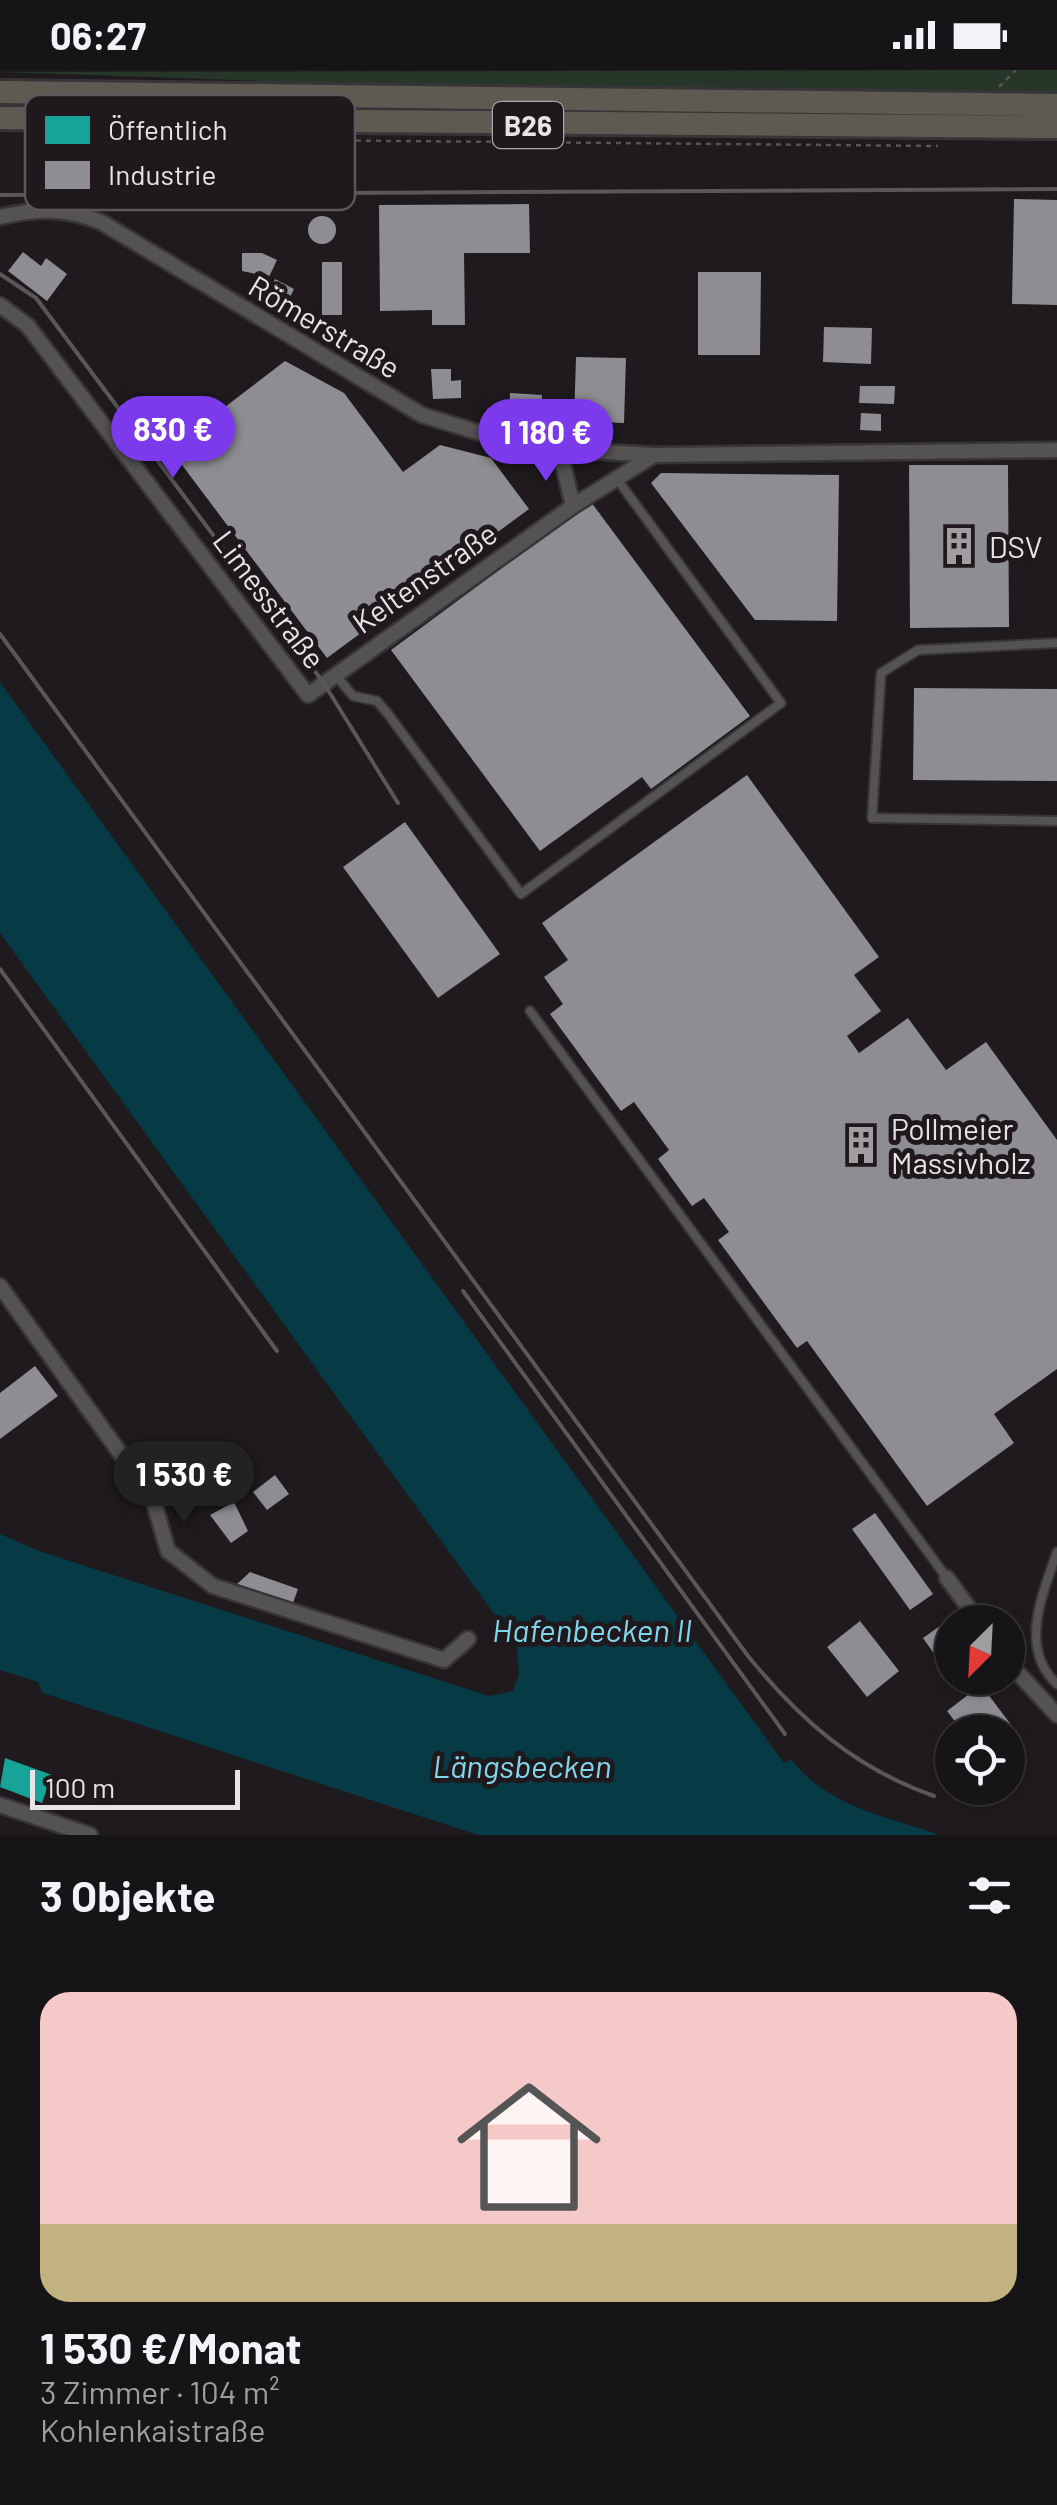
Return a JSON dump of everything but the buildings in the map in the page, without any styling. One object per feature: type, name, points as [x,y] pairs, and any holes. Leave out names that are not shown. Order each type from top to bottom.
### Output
[{"type":"main road","points":[[0,92],[244,95]]},
{"type":"main road","points":[[355,96],[1057,105]]},
{"type":"main road","name":"B26","points":[[0,118],[25,118]]},
{"type":"main road","name":"B26","points":[[355,121],[1057,126]]},
{"type":"street","name":"Römerstraße","points":[[0,218],[26,211],[72,210],[102,222],[422,415],[476,434],[560,452],[654,455],[1057,450]]},
{"type":"street","name":"Limesstraße","points":[[0,305],[28,326],[312,701]]},
{"type":"street","points":[[560,452],[573,506]]},
{"type":"street","name":"Keltenstraße","points":[[312,701],[335,674],[573,506],[654,455]]},
{"type":"street","points":[[0,1286],[153,1499],[168,1552],[213,1586],[444,1660],[468,1639]]},
{"type":"street","points":[[946,1578],[966,1605]]},
{"type":"street","points":[[1025,1680],[1057,1715]]},
{"type":"street","points":[[0,1805],[90,1835]]},
{"type":"lane","points":[[335,674],[353,696],[376,701],[388,714],[521,894],[781,703],[617,478]]},
{"type":"lane","points":[[1057,643],[918,650],[881,674],[872,818],[1057,821]]},
{"type":"lane","points":[[530,1010],[946,1578]]},
{"type":"lane","points":[[1057,1552],[1039,1606],[1035,1642],[1047,1674],[1057,1684]]},
{"type":"path","points":[[355,141],[938,146]]},
{"type":"green space","points":[[1057,70],[1057,98],[794,99],[0,72]]},
{"type":"water","name":"Hafenbecken II","points":[[0,682],[784,1763],[791,1759],[822,1788],[859,1808],[940,1835],[478,1835],[43,1693],[38,1682],[0,1670],[0,1534],[39,1551],[489,1696],[513,1691],[519,1674],[516,1644],[0,933]]},
{"type":"railway","points":[[355,193],[1057,189]]},
{"type":"railway","points":[[0,195],[25,195]]},
{"type":"railway","points":[[0,274],[36,298],[323,682],[398,803]]},
{"type":"railway","points":[[0,634],[748,1656],[788,1701],[831,1740],[879,1771],[934,1796]]},
{"type":"railway","points":[[0,969],[277,1351]]},
{"type":"railway","points":[[463,1291],[785,1734]]},
{"type":"place","name":"DSV","points":[[959,546]]},
{"type":"place","name":"Pollmeier Massivholz","points":[[861,1145]]},
{"type":"water label","name":"Längsbecken","points":[[522,1765]]}]
